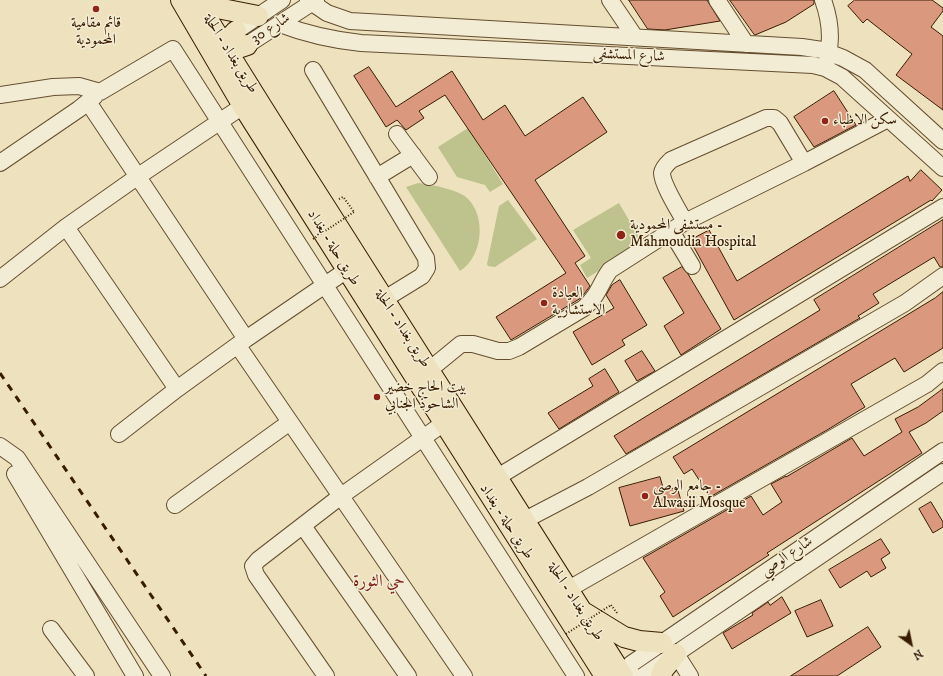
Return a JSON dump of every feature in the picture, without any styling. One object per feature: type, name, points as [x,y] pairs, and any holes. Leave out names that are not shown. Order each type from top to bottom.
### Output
[{"type":"main road","name":"طريق حلة - بغداد","points":[[181,0],[227,53],[243,106],[605,676]]},
{"type":"main road","name":"طريق بغداد - الحلة","points":[[196,0],[227,53],[567,590],[629,672]]},
{"type":"main road","points":[[201,0],[222,9],[258,16]]},
{"type":"main road","points":[[580,609],[624,637],[669,648],[661,676]]},
{"type":"street","name":"شارع 30","points":[[227,53],[258,16],[282,0]]},
{"type":"street","points":[[610,0],[635,37]]},
{"type":"street","points":[[717,0],[746,44]]},
{"type":"street","points":[[823,0],[830,26],[829,53],[825,68]]},
{"type":"street","name":"شارع 30","points":[[227,53],[280,24],[312,3]]},
{"type":"street","name":"شارع المستشفى","points":[[312,3],[334,17],[350,21],[802,47],[829,53],[843,58],[865,70],[943,141]]},
{"type":"street","points":[[346,41],[338,34],[339,28],[342,23],[350,21]]},
{"type":"street","name":"شارع المستشفى","points":[[280,24],[296,30],[346,41],[376,44],[813,65],[825,68],[846,81],[943,168]]},
{"type":"street","points":[[0,163],[79,110],[94,97],[173,49],[576,676]]},
{"type":"street","points":[[313,70],[426,258],[427,268],[422,276],[383,300]]},
{"type":"street","points":[[0,95],[53,87],[79,86],[94,97],[137,177],[242,342],[290,422],[464,676]]},
{"type":"street","points":[[0,279],[66,227],[137,177],[243,106]]},
{"type":"street","points":[[685,222],[664,181],[662,172],[665,165],[671,160],[766,118],[774,118],[780,123],[804,163]]},
{"type":"street","points":[[428,371],[461,344],[473,344],[498,351],[509,351],[519,347],[584,308],[593,300],[604,277],[610,270],[685,222],[804,163],[888,119]]},
{"type":"street","points":[[397,134],[429,176]]},
{"type":"street","points":[[377,178],[413,155]]},
{"type":"street","points":[[496,478],[943,207]]},
{"type":"street","points":[[66,227],[177,388]]},
{"type":"street","points":[[671,231],[692,266]]},
{"type":"street","points":[[119,434],[177,388],[347,270]]},
{"type":"street","points":[[523,521],[588,487],[905,303],[943,276]]},
{"type":"street","points":[[567,590],[927,384],[943,371]]},
{"type":"street","points":[[175,505],[290,422]]},
{"type":"street","points":[[326,676],[256,575],[253,566],[258,560],[341,496],[444,424]]},
{"type":"street","points":[[0,446],[17,458],[162,676]]},
{"type":"street","name":"شارع الوصي","points":[[644,676],[669,648],[943,450]]},
{"type":"street","points":[[0,453],[20,482],[135,676]]},
{"type":"street","name":"شارع الوصي","points":[[629,672],[669,648],[943,472]]},
{"type":"street","points":[[303,526],[408,676]]},
{"type":"street","points":[[51,629],[86,676]]},
{"type":"street","points":[[669,648],[690,676]]},
{"type":"path","points":[[313,239],[354,212],[343,197]]},
{"type":"path","points":[[566,634],[611,605],[619,617]]},
{"type":"green space","points":[[468,128],[503,184],[490,192],[485,185],[457,177],[438,147]]},
{"type":"green space","points":[[418,183],[436,186],[462,194],[473,205],[477,214],[480,236],[474,256],[468,265],[460,271],[406,187]]},
{"type":"green space","points":[[508,200],[537,239],[495,267],[488,266],[487,264],[499,206]]},
{"type":"green space","points":[[619,203],[643,244],[587,278],[580,265],[591,258],[573,230]]},
{"type":"building","points":[[629,0],[707,0],[720,21],[665,30],[648,29]]},
{"type":"building","points":[[730,0],[814,0],[814,4],[786,22],[755,35]]},
{"type":"building","points":[[855,0],[932,0],[943,8],[943,11],[931,27],[943,36],[943,110],[896,75],[912,54],[867,19],[863,23],[848,6]]},
{"type":"building","points":[[369,67],[396,107],[452,71],[483,120],[505,105],[525,136],[583,97],[607,132],[535,180],[585,256],[575,263],[590,286],[581,298],[511,340],[496,317],[566,273],[445,95],[419,111],[424,118],[406,130],[397,120],[386,127],[354,76]]},
{"type":"building","name":"سكن الاطباء","points":[[834,91],[856,125],[814,147],[794,117]]},
{"type":"building","points":[[921,170],[942,190],[932,201],[931,200],[734,320],[690,240],[709,230],[737,281],[908,176],[910,181]]},
{"type":"building","points":[[943,220],[943,267],[940,267],[934,257],[873,294],[879,303],[858,316],[860,318],[626,454],[614,436],[820,310],[814,300]]},
{"type":"building","points":[[682,267],[688,274],[721,329],[681,355],[664,326],[684,313],[663,278]]},
{"type":"building","points":[[620,280],[647,325],[622,340],[625,345],[592,365],[573,332],[614,308],[606,295],[612,285]]},
{"type":"building","points":[[943,292],[943,348],[904,372],[895,358],[851,384],[865,407],[710,497],[692,469],[684,474],[673,457]]},
{"type":"building","points":[[642,351],[655,371],[637,381],[625,361]]},
{"type":"building","points":[[605,369],[619,392],[559,429],[548,413],[593,386],[589,379]]},
{"type":"building","points":[[943,389],[943,411],[926,423],[909,432],[922,453],[767,553],[769,555],[673,617],[660,596],[665,592],[643,558],[751,496],[763,515],[782,502],[771,484],[786,477],[852,438],[864,456],[902,432],[895,419],[918,407]]},
{"type":"building","points":[[660,477],[664,491],[677,487],[684,511],[630,526],[619,488]]},
{"type":"building","points":[[931,502],[943,522],[943,527],[933,533],[919,509]]},
{"type":"building","points":[[881,539],[890,553],[881,559],[886,568],[871,577],[867,571],[840,588],[829,570]]},
{"type":"building","points":[[782,597],[791,613],[732,649],[723,633],[753,615],[752,613],[768,602],[770,605]]},
{"type":"building","points":[[821,600],[833,626],[807,637],[795,611]]},
{"type":"building","points":[[868,627],[881,647],[837,676],[791,676]]},
{"type":"railway","points":[[0,373],[206,676]]},
{"type":"place","name":"قائم مقامية المحمودية","points":[[96,9]]},
{"type":"place","name":"سكن الاطباء","points":[[825,121]]},
{"type":"place","name":"مستشفى المحمودية - Mahmoudia Hospital","points":[[621,235]]},
{"type":"place","name":"العيادة الاستشارية","points":[[544,303]]},
{"type":"place","name":"بيت الحاج خضير الشاحوذ الجنابي","points":[[377,397]]},
{"type":"place","name":"جامع الوصي - Alwasii Mosque","points":[[645,496]]},
{"type":"district","name":"حي الثورة","points":[[379,582]]}]
